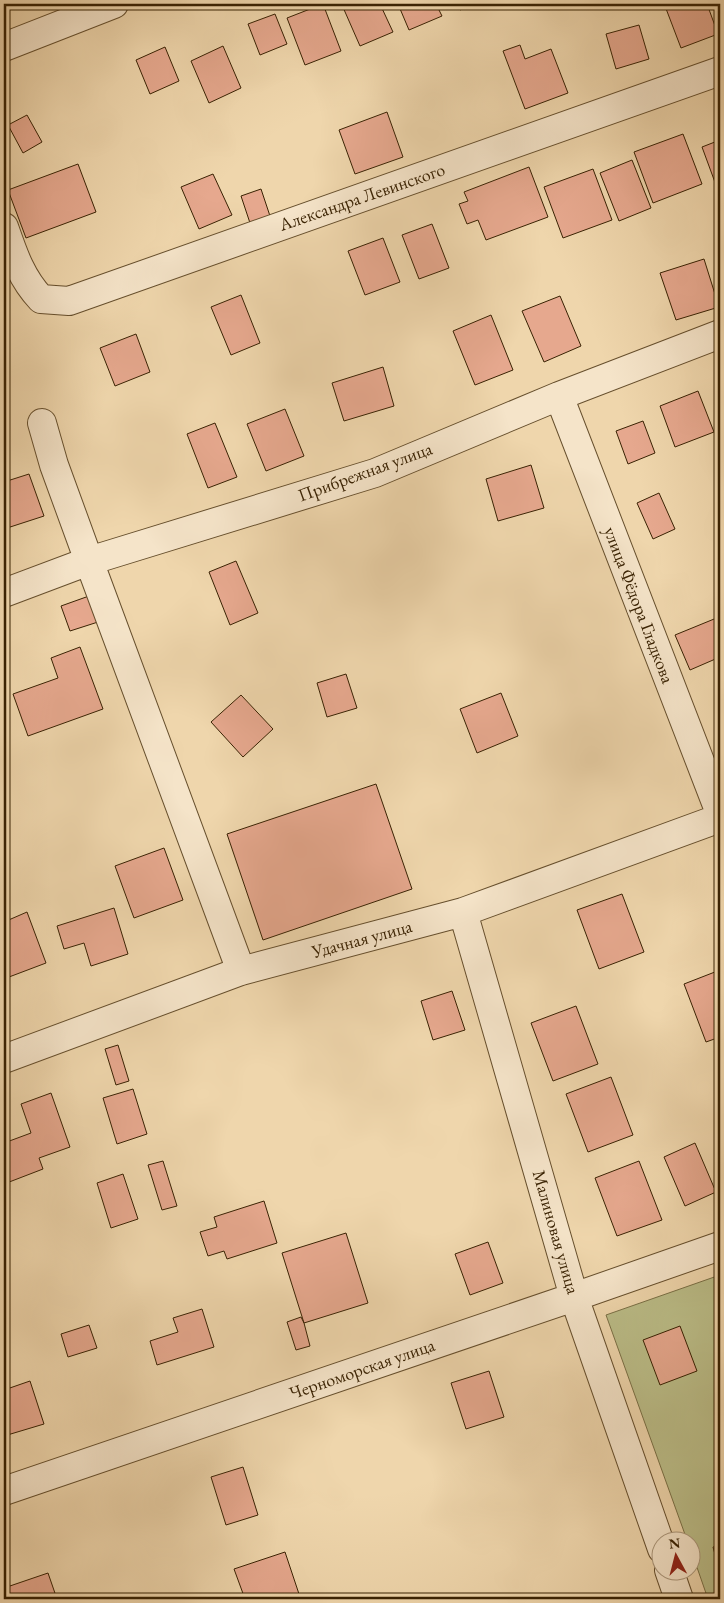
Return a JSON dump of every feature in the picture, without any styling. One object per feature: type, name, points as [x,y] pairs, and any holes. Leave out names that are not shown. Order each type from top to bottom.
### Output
[{"type":"street","points":[[4,46],[114,4]]},
{"type":"street","name":"Александра Левинского","points":[[4,226],[17,265],[32,289],[41,298],[69,301],[720,70]]},
{"type":"street","name":"Прибрежная улица","points":[[4,593],[89,561],[375,473],[559,396],[720,334]]},
{"type":"street","name":"улица Фёдора Гладкова","points":[[559,396],[720,813]]},
{"type":"street","points":[[42,423],[54,465],[241,971]]},
{"type":"street","name":"Удачная улица","points":[[4,1059],[241,971],[463,912],[720,818]]},
{"type":"street","name":"Малиновая улица","points":[[463,912],[574,1297],[655,1530]]},
{"type":"street","name":"Черноморская улица","points":[[4,1491],[720,1246]]},
{"type":"street","points":[[672,1580],[679,1599]]},
{"type":"green space","points":[[720,1275],[720,1599],[708,1599],[701,1580],[702,1530],[683,1530],[606,1315]]},
{"type":"building","points":[[323,4],[341,51],[305,65],[287,18]]},
{"type":"building","points":[[380,4],[393,32],[360,46],[342,5]]},
{"type":"building","points":[[398,4],[436,4],[442,16],[409,30]]},
{"type":"building","points":[[458,4],[474,4],[460,10]]},
{"type":"building","points":[[672,4],[707,4],[718,34],[681,48],[665,6]]},
{"type":"building","points":[[275,14],[287,44],[260,55],[248,24]]},
{"type":"building","points":[[639,25],[649,59],[616,69],[606,34]]},
{"type":"building","points":[[520,45],[525,59],[551,49],[568,93],[525,109],[503,51]]},
{"type":"building","points":[[223,46],[241,88],[209,103],[191,61]]},
{"type":"building","points":[[165,47],[179,81],[150,94],[136,60]]},
{"type":"building","points":[[387,112],[403,157],[355,174],[339,130]]},
{"type":"building","points":[[27,115],[42,142],[23,153],[8,125]]},
{"type":"building","points":[[683,134],[702,184],[653,203],[634,152]]},
{"type":"building","points":[[720,140],[720,196],[702,147]]},
{"type":"building","points":[[632,160],[651,208],[619,221],[600,173]]},
{"type":"building","points":[[78,164],[96,212],[26,238],[8,190]]},
{"type":"building","points":[[529,167],[548,217],[486,240],[478,220],[467,224],[459,204],[468,201],[464,192]]},
{"type":"building","points":[[593,169],[612,220],[563,238],[544,187]]},
{"type":"building","points":[[213,174],[232,215],[199,229],[181,187]]},
{"type":"building","points":[[261,189],[272,222],[252,229],[241,196]]},
{"type":"building","points":[[432,224],[449,268],[419,279],[402,235]]},
{"type":"building","points":[[383,238],[400,282],[365,295],[348,251]]},
{"type":"building","points":[[704,259],[719,307],[676,320],[660,273]]},
{"type":"building","points":[[241,295],[260,343],[231,355],[211,307]]},
{"type":"building","points":[[560,296],[581,346],[544,362],[522,311]]},
{"type":"building","points":[[491,315],[513,370],[475,385],[453,331]]},
{"type":"building","points":[[136,334],[150,372],[115,386],[100,348]]},
{"type":"building","points":[[383,367],[394,406],[344,421],[332,383]]},
{"type":"building","points":[[698,391],[714,432],[675,447],[660,406]]},
{"type":"building","points":[[285,409],[304,456],[266,471],[247,424]]},
{"type":"building","points":[[643,421],[655,453],[628,464],[616,431]]},
{"type":"building","points":[[215,423],[237,477],[208,488],[187,434]]},
{"type":"building","points":[[531,465],[544,508],[498,521],[486,479]]},
{"type":"building","points":[[29,474],[44,516],[4,529],[4,482]]},
{"type":"building","points":[[659,493],[675,529],[653,539],[637,503]]},
{"type":"building","points":[[236,561],[258,613],[230,625],[209,572]]},
{"type":"building","points":[[89,596],[98,622],[70,631],[61,606]]},
{"type":"building","points":[[719,617],[720,657],[690,670],[675,635]]},
{"type":"building","points":[[80,647],[103,709],[28,736],[13,694],[58,678],[51,658]]},
{"type":"building","points":[[346,674],[357,708],[327,717],[317,683]]},
{"type":"building","points":[[501,693],[518,736],[477,753],[460,709]]},
{"type":"building","points":[[241,695],[273,729],[243,757],[211,722]]},
{"type":"building","points":[[376,784],[412,889],[263,940],[227,834]]},
{"type":"building","points":[[164,848],[183,900],[134,918],[115,866]]},
{"type":"building","points":[[622,894],[644,952],[599,969],[577,910]]},
{"type":"building","points":[[114,908],[128,954],[91,966],[84,943],[64,949],[57,926]]},
{"type":"building","points":[[27,912],[46,963],[9,977],[4,964],[4,922]]},
{"type":"building","points":[[720,970],[720,1037],[706,1042],[684,984]]},
{"type":"building","points":[[452,991],[465,1030],[433,1040],[421,1001]]},
{"type":"building","points":[[576,1006],[598,1064],[553,1081],[531,1023]]},
{"type":"building","points":[[118,1045],[129,1081],[116,1085],[105,1049]]},
{"type":"building","points":[[611,1077],[633,1135],[588,1152],[566,1094]]},
{"type":"building","points":[[133,1089],[147,1134],[117,1144],[103,1098]]},
{"type":"building","points":[[51,1093],[70,1147],[39,1158],[43,1169],[4,1184],[4,1143],[31,1133],[21,1104]]},
{"type":"building","points":[[695,1143],[716,1192],[685,1206],[664,1157]]},
{"type":"building","points":[[163,1161],[177,1206],[162,1210],[148,1165]]},
{"type":"building","points":[[639,1161],[662,1220],[617,1236],[595,1178]]},
{"type":"building","points":[[123,1174],[138,1219],[111,1228],[97,1183]]},
{"type":"building","points":[[264,1201],[277,1243],[227,1259],[224,1251],[208,1256],[200,1232],[217,1227],[214,1217]]},
{"type":"building","points":[[346,1233],[368,1303],[304,1323],[282,1253]]},
{"type":"building","points":[[488,1242],[503,1283],[470,1295],[455,1254]]},
{"type":"building","points":[[202,1309],[214,1347],[157,1365],[150,1341],[178,1332],[173,1318]]},
{"type":"building","points":[[301,1317],[310,1346],[296,1350],[287,1322]]},
{"type":"building","points":[[89,1325],[97,1348],[68,1357],[61,1334]]},
{"type":"building","points":[[680,1326],[697,1371],[660,1385],[643,1340]]},
{"type":"building","points":[[489,1371],[504,1417],[466,1429],[451,1383]]},
{"type":"building","points":[[30,1381],[44,1424],[4,1436],[4,1390]]},
{"type":"building","points":[[243,1467],[258,1515],[226,1525],[211,1477]]},
{"type":"building","points":[[720,1545],[720,1573],[713,1547]]},
{"type":"building","points":[[285,1552],[299,1594],[284,1599],[245,1599],[234,1569]]},
{"type":"building","points":[[48,1573],[57,1599],[4,1599],[4,1588]]}]
